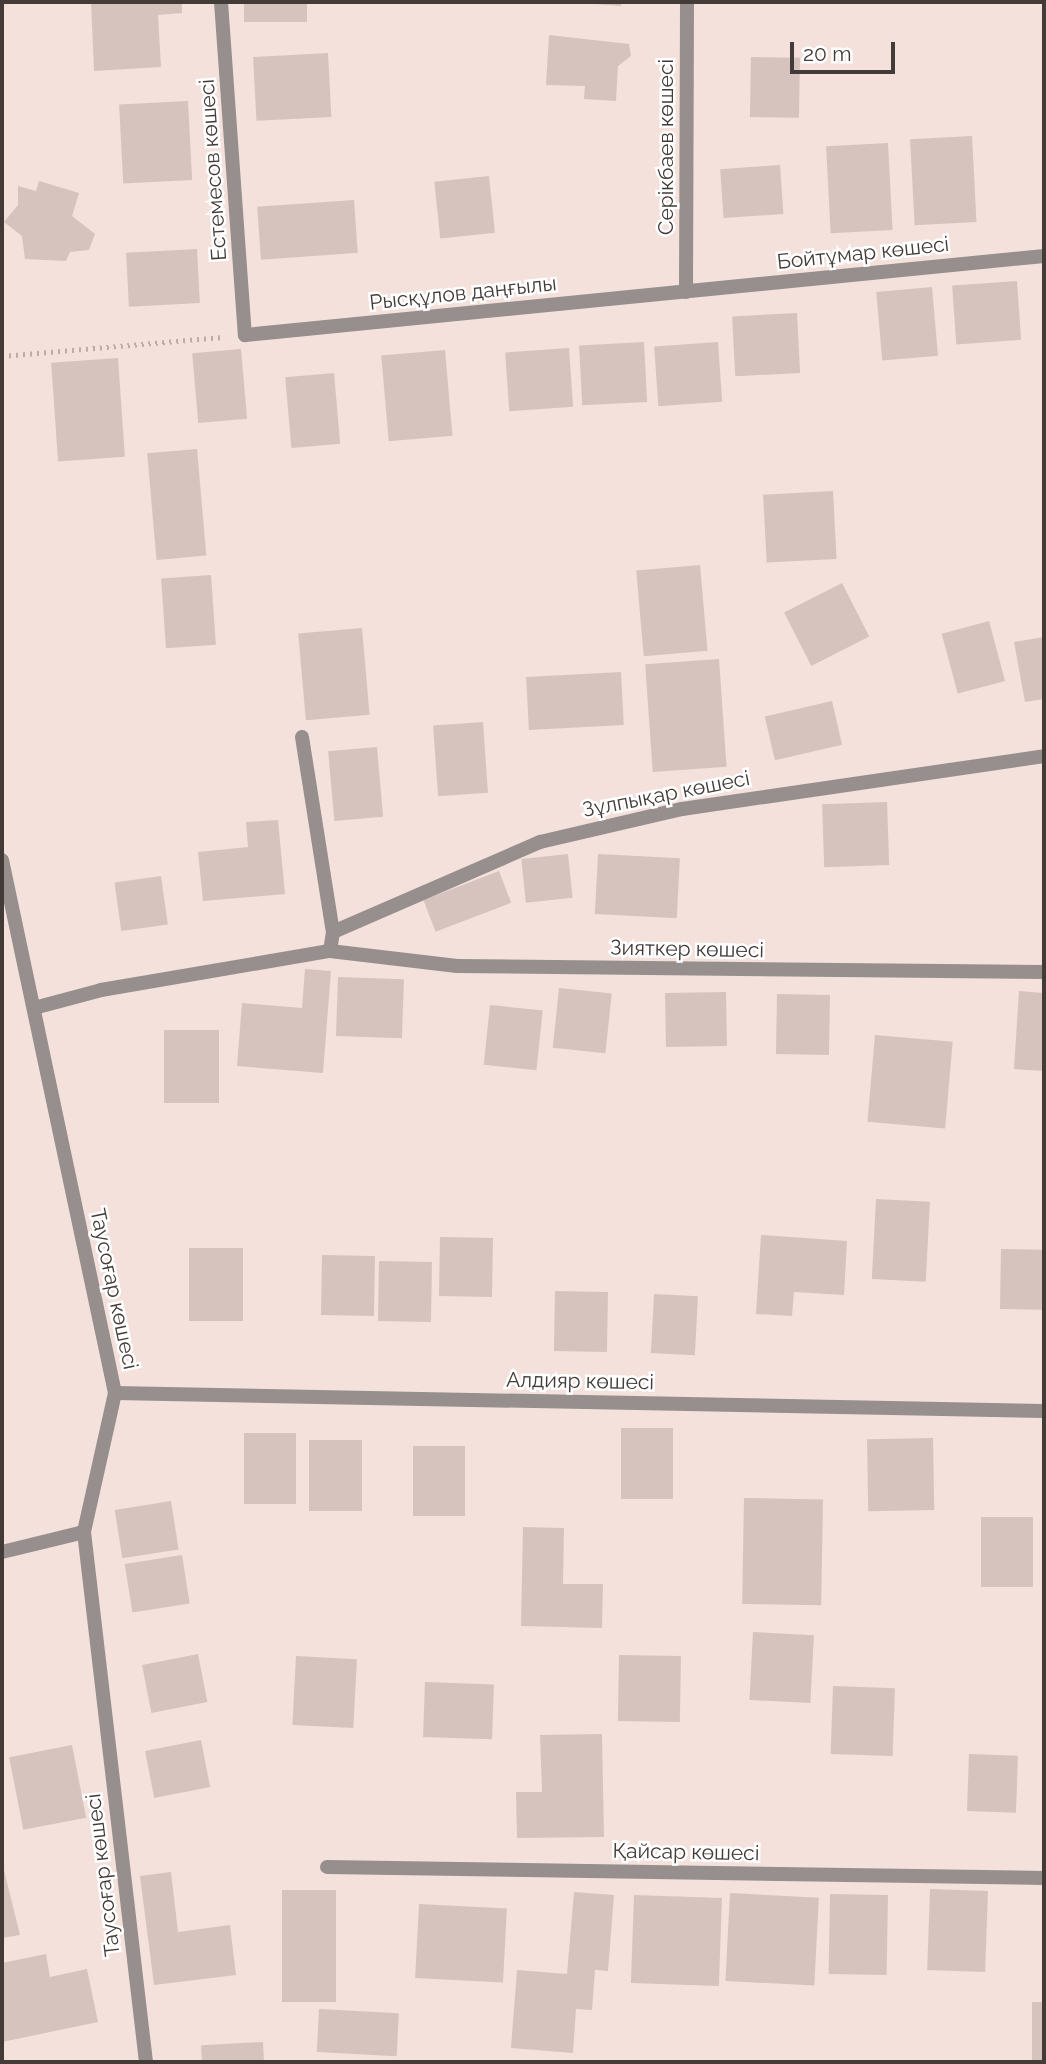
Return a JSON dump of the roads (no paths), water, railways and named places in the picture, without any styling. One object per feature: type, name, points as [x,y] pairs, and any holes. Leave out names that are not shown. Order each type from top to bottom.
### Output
[{"type":"street","name":"Естемесов көшесі","points":[[221,2],[245,335]]},
{"type":"street","name":"Серікбаев көшесі","points":[[686,292],[687,2]]},
{"type":"street","name":"Бойтұмар көшесі","points":[[686,292],[1044,256]]},
{"type":"street","name":"Рысқұлов даңғылы","points":[[245,335],[686,292]]},
{"type":"street","points":[[302,737],[333,932],[330,951]]},
{"type":"street","name":"Зұлпықар көшесі","points":[[333,932],[540,842],[682,809],[1044,756]]},
{"type":"street","name":"Тауcоғар көшесі","points":[[2,860],[115,1393],[84,1532],[146,2062]]},
{"type":"street","name":"Зияткер көшесі","points":[[34,1008],[101,990],[330,951],[457,966],[1044,972]]},
{"type":"street","name":"Алдияр көшесі","points":[[115,1393],[1044,1411]]},
{"type":"street","points":[[2,1552],[84,1532]]},
{"type":"street","name":"Қайсар көшесі","points":[[327,1867],[1044,1878]]}]
